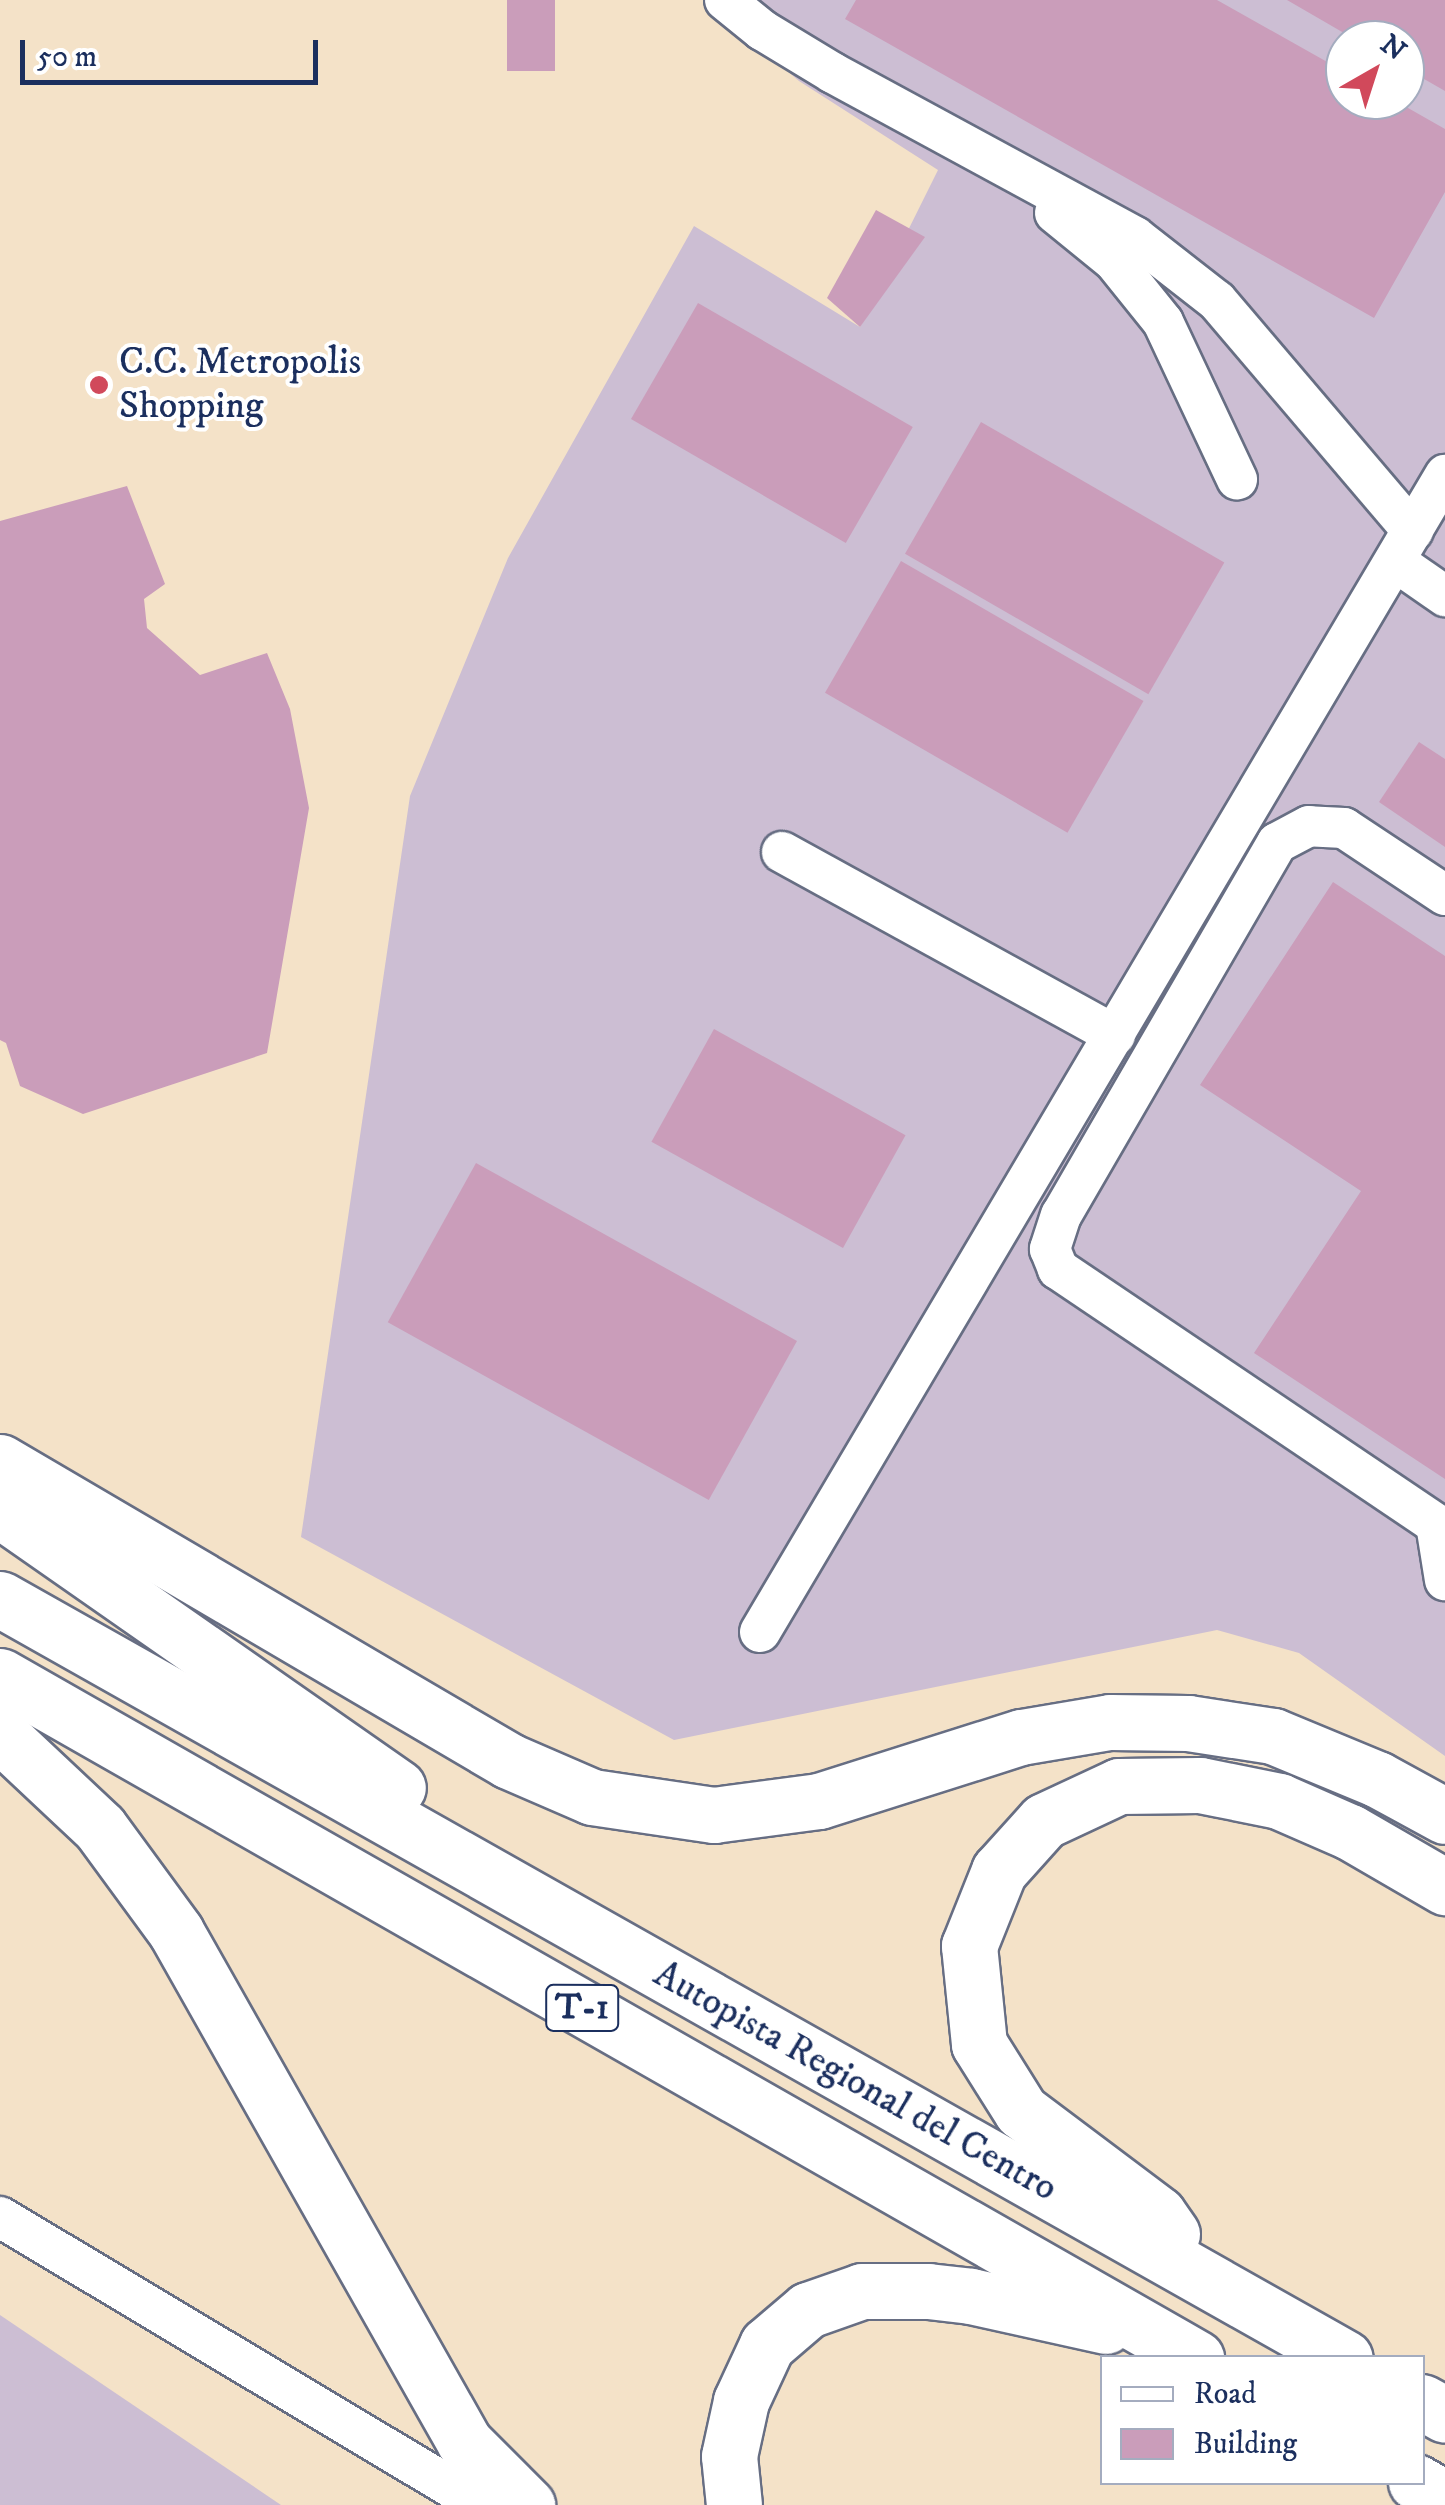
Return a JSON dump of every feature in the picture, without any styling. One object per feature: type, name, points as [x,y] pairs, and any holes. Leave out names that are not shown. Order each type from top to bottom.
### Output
[{"type":"highway","points":[[0,1462],[509,1761],[592,1797],[714,1815],[819,1801],[1021,1738],[1110,1722],[1168,1723],[1274,1736],[1377,1779],[1445,1816]]},
{"type":"highway","points":[[0,1510],[679,1985]]},
{"type":"highway","name":"Autopista Regional del Centro","points":[[0,1598],[1340,2355]]},
{"type":"highway","name":"Autopista Regional del Centro","points":[[0,1676],[1180,2349]]},
{"type":"highway","points":[[0,1734],[100,1828],[176,1932],[465,2444],[527,2505]]},
{"type":"highway","points":[[1204,2276],[1158,2214],[1020,2111],[979,2044],[968,1946],[999,1871],[1044,1821],[1119,1786],[1200,1785],[1279,1801],[1350,1832],[1445,1887]]},
{"type":"highway","points":[[734,2505],[729,2456],[740,2400],[767,2345],[808,2310],[862,2292],[928,2291],[1006,2303],[1180,2349]]},
{"type":"highway","points":[[1421,2485],[1445,2499]]},
{"type":"street","points":[[724,0],[762,30],[1136,237],[1217,301],[1445,596]]},
{"type":"street","points":[[921,119],[1046,206],[1114,261],[1163,322],[1237,479]]},
{"type":"street","points":[[760,1632],[1445,474]]},
{"type":"street","points":[[1445,895],[1344,828],[1308,826],[1276,843],[1061,1215],[1050,1249],[1058,1269],[1436,1524],[1445,1580]]},
{"type":"street","points":[[782,852],[1115,1036]]},
{"type":"street","points":[[0,2217],[481,2505]]},
{"type":"shaded area","points":[[704,0],[1445,0],[1445,1756],[1299,1653],[1217,1630],[674,1740],[301,1537],[410,796],[508,558],[694,226],[860,327],[938,170],[799,81]]},
{"type":"shaded area","points":[[0,2315],[281,2505],[0,2505]]},
{"type":"building","points":[[507,0],[555,0],[555,71],[507,71]]},
{"type":"building","points":[[856,0],[1217,0],[1325,61],[1325,120],[1425,118],[1445,129],[1445,192],[1374,318],[845,19]]},
{"type":"building","points":[[1287,0],[1445,0],[1445,91],[1425,80],[1425,20],[1325,22]]},
{"type":"building","points":[[876,210],[925,237],[860,327],[827,298]]},
{"type":"building","points":[[698,303],[913,427],[846,543],[631,419]]},
{"type":"building","points":[[981,422],[1224,562],[1148,694],[905,554]]},
{"type":"building","points":[[127,486],[165,584],[144,599],[147,628],[200,675],[267,653],[290,709],[309,808],[267,1053],[83,1114],[20,1086],[6,1043],[0,1040],[0,521]]},
{"type":"building","points":[[901,561],[1143,701],[1067,833],[825,693]]},
{"type":"building","points":[[1419,742],[1445,759],[1445,847],[1379,802]]},
{"type":"building","points":[[1333,882],[1445,956],[1445,1479],[1254,1353],[1361,1191],[1200,1085]]},
{"type":"building","points":[[714,1029],[906,1135],[843,1248],[651,1142]]},
{"type":"building","points":[[476,1163],[797,1341],[709,1500],[388,1322]]},
{"type":"place","name":"C.C. Metropolis Shopping","points":[[99,385]]}]
